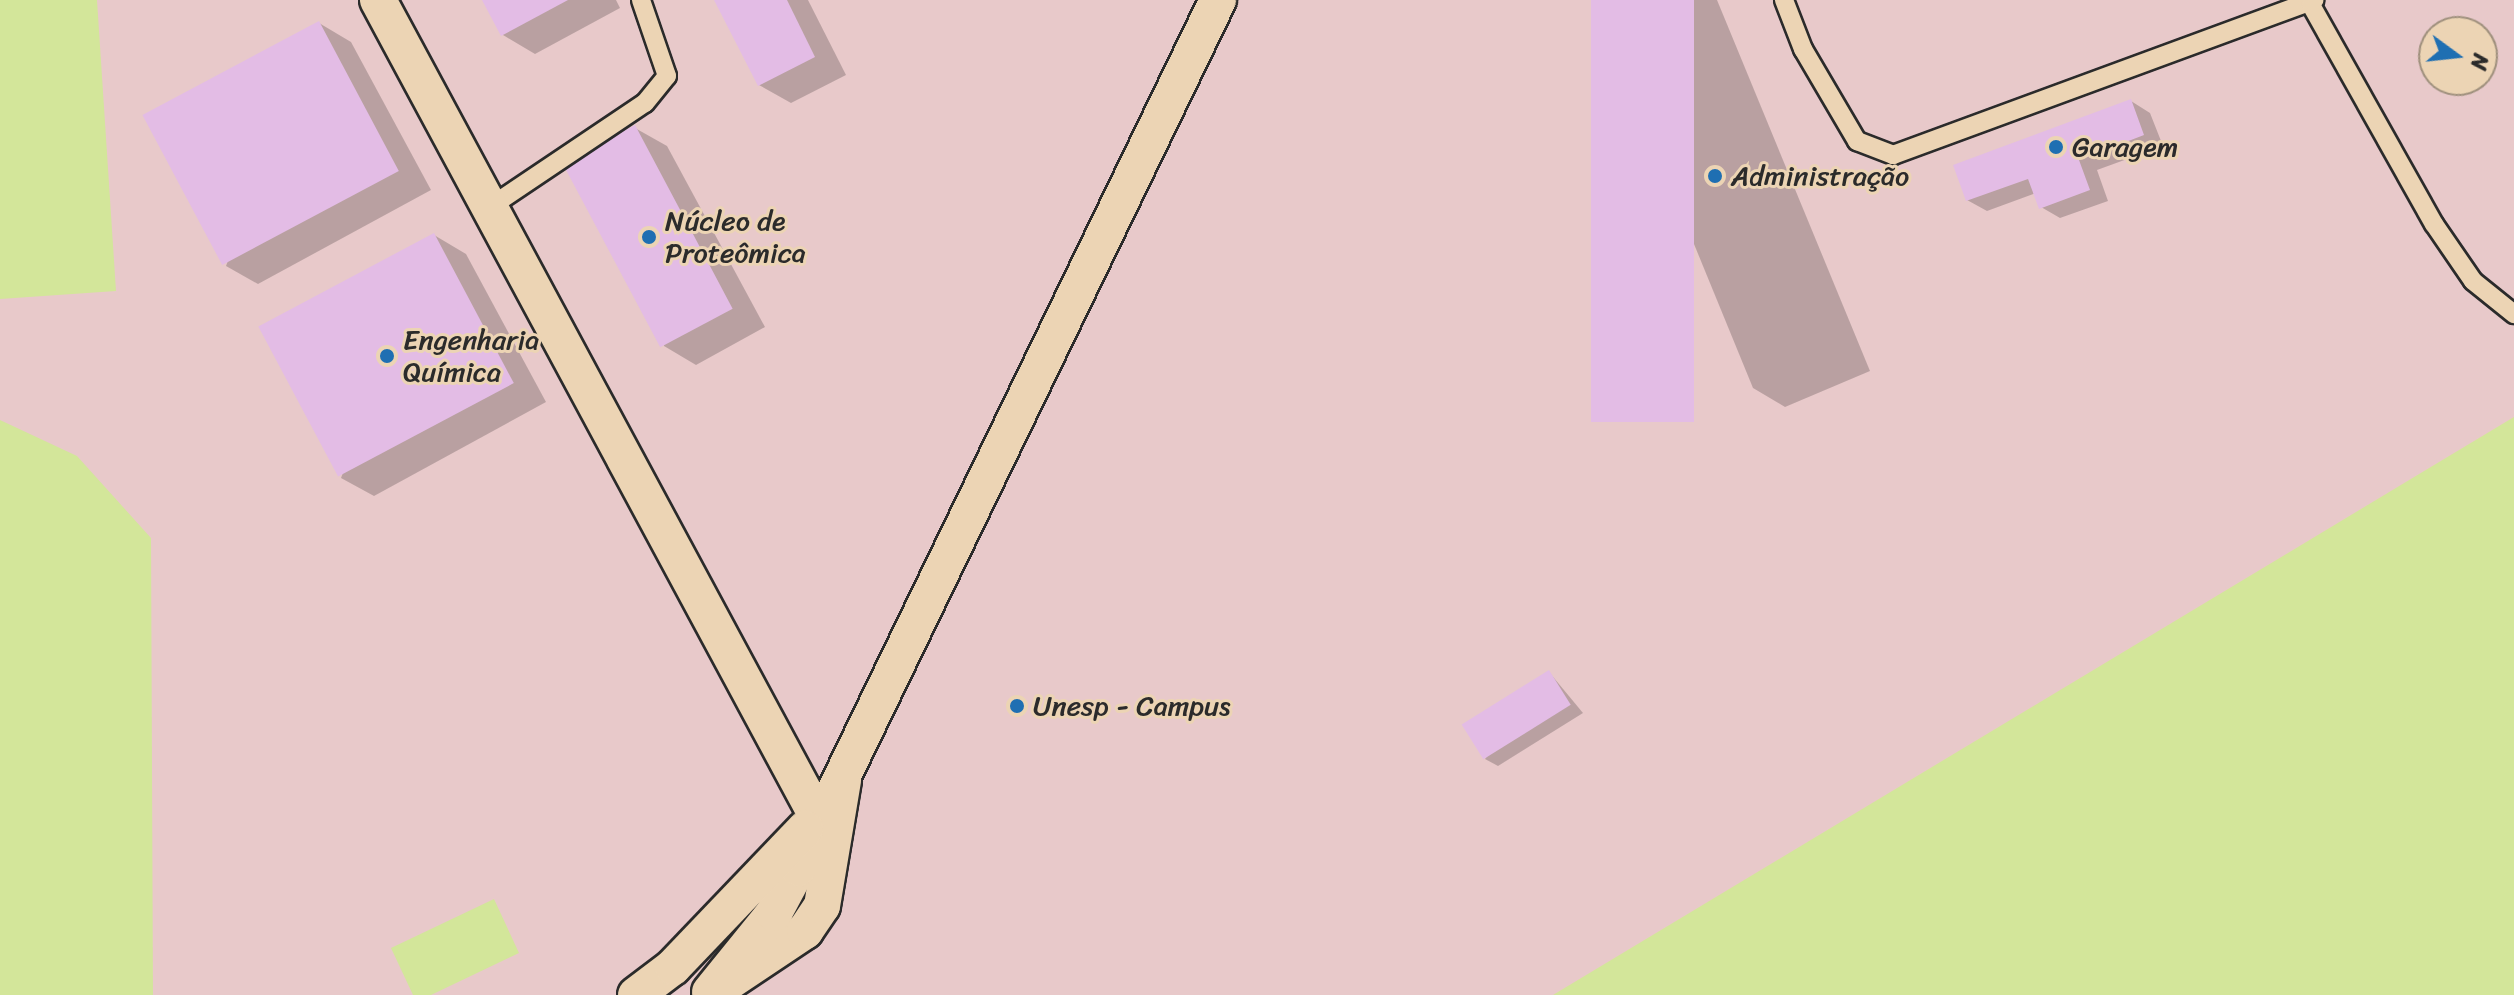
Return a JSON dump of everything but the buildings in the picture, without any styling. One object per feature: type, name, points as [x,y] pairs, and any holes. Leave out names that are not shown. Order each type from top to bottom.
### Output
[{"type":"street","points":[[378,0],[487,209],[817,816]]},
{"type":"street","points":[[708,994],[774,913],[817,816],[1218,0]]},
{"type":"street","points":[[708,994],[774,956],[822,906],[840,829],[844,762]]},
{"type":"street","points":[[636,995],[673,967],[817,816]]},
{"type":"lane","points":[[487,209],[645,103],[667,76],[641,0]]},
{"type":"lane","points":[[1784,0],[1803,49],[1857,141],[1893,155],[2312,3],[2434,224],[2473,281],[2514,314]]},
{"type":"shaded area","name":"Unesp - Campus","points":[[0,0],[2514,0],[2514,417],[1553,995],[0,995]]},
{"type":"green space","points":[[0,0],[97,0],[116,291],[0,299]]},
{"type":"green space","points":[[2514,417],[2514,995],[1553,995]]},
{"type":"green space","points":[[0,420],[77,456],[151,538],[153,995],[0,995]]},
{"type":"green space","points":[[494,899],[519,953],[431,995],[413,995],[391,948]]},
{"type":"place","name":"Garagem","points":[[2056,147]]},
{"type":"place","name":"Administração","points":[[1715,176]]},
{"type":"place","name":"Núcleo de Proteômica","points":[[649,237]]},
{"type":"place","name":"Engenharia Química","points":[[387,356]]},
{"type":"place","name":"Unesp - Campus","points":[[1017,706]]}]
